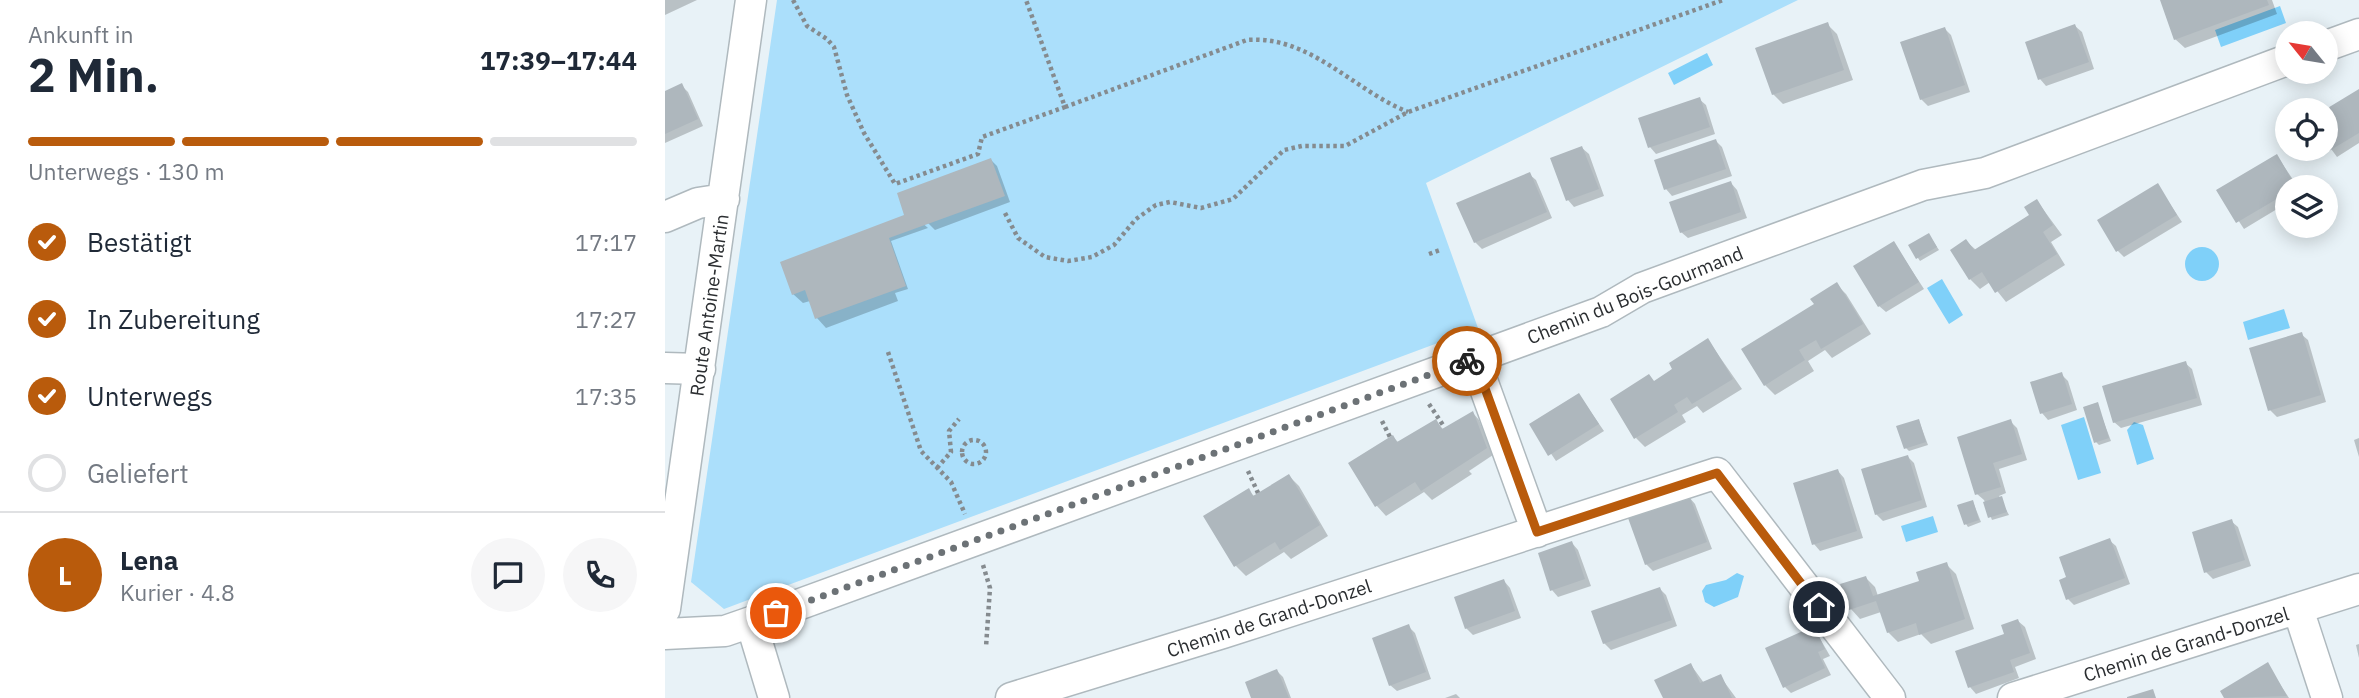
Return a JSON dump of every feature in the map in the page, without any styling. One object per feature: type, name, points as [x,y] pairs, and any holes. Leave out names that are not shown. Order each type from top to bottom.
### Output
[{"type":"street","name":"Route Antoine-Martin","points":[[665,609],[751,0]]},
{"type":"street","points":[[2338,42],[2359,34]]},
{"type":"street","name":"Chemin du Bois-Gourmand","points":[[665,634],[725,631],[751,622],[1601,312],[1642,288],[1872,203],[1923,185],[1985,173],[2275,64]]},
{"type":"street","points":[[665,217],[698,203],[724,199]]},
{"type":"street","points":[[1474,358],[1532,534]]},
{"type":"street","points":[[665,368],[700,369]]},
{"type":"street","name":"Chemin de Grand-Donzel","points":[[1010,698],[1717,473],[1887,697]]},
{"type":"street","name":"Chemin de Grand-Donzel","points":[[2013,698],[2359,589]]},
{"type":"street","points":[[2298,609],[2326,698]]},
{"type":"street","points":[[751,622],[774,698]]},
{"type":"path","points":[[793,0],[807,26],[834,47],[847,95],[864,133],[894,184],[978,154],[982,137],[1247,40],[1263,39],[1305,50],[1389,105],[1408,112]]},
{"type":"path","points":[[1026,0],[1065,107]]},
{"type":"path","points":[[1005,213],[1018,238],[1045,257],[1068,261],[1092,257],[1114,245],[1151,207],[1170,202],[1201,208],[1223,204],[1240,195],[1270,160],[1283,150],[1302,146],[1345,146],[1408,112],[1723,0]]},
{"type":"path","points":[[1429,254],[1440,250]]},
{"type":"path","points":[[888,352],[918,443],[954,487],[975,541],[990,588],[986,647]]},
{"type":"path","points":[[937,468],[946,461],[952,448],[949,431],[959,419]]},
{"type":"path","points":[[973,440],[982,444],[985,453],[981,461],[973,464],[966,461],[962,451],[967,443],[973,440]]},
{"type":"path","points":[[952,448],[962,451]]},
{"type":"shaded area","points":[[777,0],[1798,0],[1426,183],[1478,328],[724,609],[691,582]]},
{"type":"shaded area","points":[[2280,6],[2285,21],[2275,21],[2275,27],[2221,47],[2215,30]]},
{"type":"shaded area","points":[[1707,53],[1713,65],[1674,85],[1668,73]]},
{"type":"shaded area","points":[[2202,247],[2214,252],[2219,264],[2214,276],[2202,281],[2190,276],[2185,264],[2190,252]]},
{"type":"shaded area","points":[[1942,279],[1963,315],[1949,324],[1927,288]]},
{"type":"shaded area","points":[[2284,309],[2290,328],[2248,340],[2243,322]]},
{"type":"shaded area","points":[[2084,417],[2101,473],[2078,480],[2061,425]]},
{"type":"shaded area","points":[[2134,422],[2143,425],[2154,459],[2137,465],[2127,430]]},
{"type":"shaded area","points":[[1933,516],[1938,532],[1906,542],[1901,526]]},
{"type":"shaded area","points":[[1737,573],[1744,576],[1738,597],[1714,607],[1705,602],[1702,591],[1706,585],[1726,580]]},
{"type":"building","points":[[2160,0],[2267,0],[2269,5],[2174,40]]},
{"type":"building","points":[[1828,22],[1844,70],[1772,95],[1755,48]]},
{"type":"building","points":[[2075,24],[2089,62],[2038,80],[2025,42]]},
{"type":"building","points":[[1945,27],[1965,85],[1920,100],[1900,42]]},
{"type":"building","points":[[682,83],[698,119],[665,134],[665,91]]},
{"type":"building","points":[[2359,89],[2359,133],[2338,146],[2338,102]]},
{"type":"building","points":[[1700,97],[1710,127],[1648,148],[1638,118]]},
{"type":"building","points":[[1716,139],[1726,169],[1664,190],[1654,160]]},
{"type":"building","points":[[1582,146],[1599,189],[1566,201],[1550,158]]},
{"type":"building","points":[[2275,155],[2275,161],[2281,161],[2289,175],[2275,175],[2275,200],[2236,223],[2216,190]]},
{"type":"building","points":[[991,158],[1005,196],[889,238],[906,286],[815,319],[805,290],[792,295],[780,262],[904,215],[897,193]]},
{"type":"building","points":[[1530,172],[1547,212],[1474,243],[1456,203]]},
{"type":"building","points":[[1731,181],[1741,212],[1680,233],[1669,202]]},
{"type":"building","points":[[2158,183],[2177,215],[2116,252],[2097,220]]},
{"type":"building","points":[[2037,199],[2053,225],[2043,232],[2057,254],[1995,293],[1982,272],[1969,280],[1950,250],[1966,239],[1974,250],[2029,215],[2024,207]]},
{"type":"building","points":[[1929,233],[1937,247],[1916,259],[1908,245]]},
{"type":"building","points":[[1894,241],[1919,282],[1878,307],[1853,266]]},
{"type":"building","points":[[1837,282],[1863,324],[1821,349],[1816,340],[1799,350],[1805,360],[1764,386],[1741,349],[1814,304],[1810,299]]},
{"type":"building","points":[[2302,332],[2321,395],[2268,411],[2249,348]]},
{"type":"building","points":[[1708,338],[1733,379],[1692,404],[1687,397],[1674,405],[1678,412],[1634,439],[1610,399],[1649,374],[1654,381],[1672,369],[1669,363]]},
{"type":"building","points":[[2186,361],[2197,398],[2113,423],[2102,386]]},
{"type":"building","points":[[2062,372],[2072,404],[2040,414],[2030,382]]},
{"type":"building","points":[[1579,393],[1599,424],[1548,456],[1529,424]]},
{"type":"building","points":[[2098,402],[2109,438],[2094,443],[2083,407]]},
{"type":"building","points":[[1473,411],[1487,448],[1421,491],[1415,482],[1375,507],[1348,463],[1393,435],[1397,442],[1436,419],[1442,429]]},
{"type":"building","points":[[1919,419],[1926,442],[1904,449],[1896,426]]},
{"type":"building","points":[[2011,419],[2022,454],[1993,463],[2001,487],[1975,495],[1957,437]]},
{"type":"building","points":[[1908,455],[1922,500],[1875,515],[1861,469]]},
{"type":"building","points":[[1838,469],[1857,531],[1812,545],[1793,483]]},
{"type":"building","points":[[1289,474],[1320,525],[1280,550],[1275,542],[1234,567],[1203,516],[1249,488],[1253,496]]},
{"type":"building","points":[[1689,495],[1707,542],[1645,565],[1628,518]]},
{"type":"building","points":[[2002,496],[2007,512],[1988,518],[1983,502]]},
{"type":"building","points":[[1973,500],[1979,520],[1964,525],[1957,505]]},
{"type":"building","points":[[2232,519],[2245,560],[2204,573],[2192,532]]},
{"type":"building","points":[[2110,538],[2125,578],[2066,600],[2059,580],[2066,577],[2059,557]]},
{"type":"building","points":[[1572,541],[1585,579],[1550,591],[1538,553]]},
{"type":"building","points":[[1947,562],[1965,619],[1919,635],[1916,623],[1887,633],[1876,601],[1849,610],[1840,584],[1866,576],[1873,596],[1919,581],[1916,572]]},
{"type":"building","points":[[1504,579],[1515,611],[1465,629],[1454,597]]},
{"type":"building","points":[[1660,587],[1672,620],[1603,644],[1591,611]]},
{"type":"building","points":[[2018,619],[2030,653],[2010,660],[2014,672],[1968,688],[1955,651],[2004,634],[2001,625]]},
{"type":"building","points":[[1409,624],[1426,672],[1389,686],[1372,638]]},
{"type":"building","points":[[1814,626],[1825,649],[1818,652],[1825,668],[1783,688],[1765,648]]},
{"type":"building","points":[[2268,662],[2287,696],[2224,698],[2220,691]]},
{"type":"building","points":[[1691,663],[1700,683],[1721,674],[1732,698],[1663,698],[1654,680]]},
{"type":"building","points":[[1277,669],[1289,698],[1251,698],[1245,682]]},
{"type":"building","points":[[2153,689],[2156,698],[2127,698],[2127,697]]},
{"type":"way so far","points":[[776,613],[1467,361]]},
{"type":"route","points":[[1467,361],[1474,358],[1537,532],[1717,473],[1819,607]]}]
